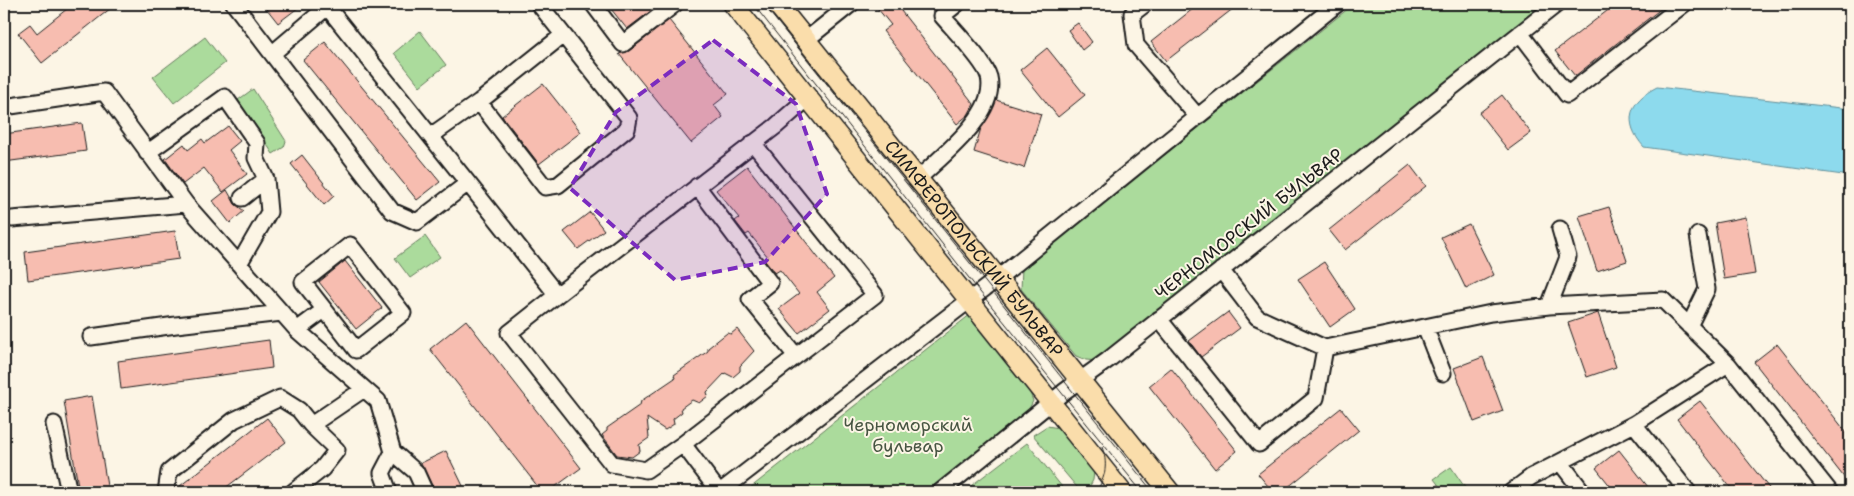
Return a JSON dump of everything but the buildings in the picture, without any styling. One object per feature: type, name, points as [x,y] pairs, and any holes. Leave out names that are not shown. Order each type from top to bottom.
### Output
[{"type":"main road","name":"СИМФЕРОПОЛЬСКИЙ БУЛЬВАР","points":[[733,4],[1122,492]]},
{"type":"main road","name":"СИМФЕРОПОЛЬСКИЙ БУЛЬВАР","points":[[777,4],[1170,492]]},
{"type":"street","points":[[234,4],[273,52],[392,211],[417,222],[468,183]]},
{"type":"street","points":[[479,102],[546,187],[558,186],[627,130],[628,118],[539,4]]},
{"type":"street","points":[[593,4],[623,44],[675,4]]},
{"type":"street","points":[[806,40],[850,4]]},
{"type":"street","points":[[917,180],[980,117],[988,95],[989,77],[983,66],[942,16],[957,4]]},
{"type":"street","points":[[1145,4],[1132,14],[1136,45],[1198,117]]},
{"type":"street","points":[[683,444],[719,492],[997,279],[1337,4]]},
{"type":"street","name":"ЧЕРНОМОРСКИЙ БУЛЬВАР","points":[[940,492],[1050,403],[1557,4]]},
{"type":"street","points":[[1520,33],[1567,95],[1684,4]]},
{"type":"street","points":[[273,52],[326,6],[432,135],[558,295]]},
{"type":"street","points":[[432,135],[479,102],[563,35]]},
{"type":"street","points":[[4,107],[104,92],[186,204],[297,330],[378,401],[393,452],[416,472],[425,492]]},
{"type":"street","points":[[147,153],[225,97],[257,143],[256,158],[266,179],[269,212],[239,264]]},
{"type":"street","points":[[753,143],[875,295],[683,444],[646,470],[612,464],[509,333],[753,143],[809,97]]},
{"type":"street","points":[[242,198],[266,179]]},
{"type":"street","points":[[697,186],[770,283],[750,299],[796,356]]},
{"type":"street","points":[[12,219],[186,204]]},
{"type":"street","points":[[1549,306],[1568,257],[1560,229]]},
{"type":"street","points":[[1689,326],[1707,289],[1698,235]]},
{"type":"street","points":[[350,245],[403,313],[356,350],[324,310],[303,282],[350,245]]},
{"type":"street","points":[[1221,270],[1257,317],[1325,348],[1491,313],[1549,306],[1663,300],[1728,364],[1830,492]]},
{"type":"street","points":[[297,330],[324,310]]},
{"type":"street","points":[[91,337],[176,324],[282,313]]},
{"type":"street","points":[[1159,319],[1259,444],[1316,398],[1325,348]]},
{"type":"street","points":[[1425,327],[1443,373]]},
{"type":"street","points":[[1511,492],[1531,477],[1634,424],[1728,364]]},
{"type":"street","points":[[311,425],[364,389]]},
{"type":"street","points":[[166,492],[169,472],[234,420],[280,398],[299,410],[311,425],[337,450],[322,469],[293,492]]},
{"type":"street","points":[[54,424],[69,492]]},
{"type":"street","points":[[1634,424],[1688,492]]},
{"type":"street","points":[[388,492],[382,473],[393,452]]},
{"type":"street","points":[[1560,462],[1583,492]]},
{"type":"highlighted area","points":[[713,40],[796,104],[827,194],[765,262],[675,280],[570,188],[616,112]]},
{"type":"green space","points":[[1354,4],[1548,4],[1100,361],[1086,360],[1076,356],[1021,289],[1022,268]]},
{"type":"green space","points":[[420,31],[446,65],[420,86],[394,53]]},
{"type":"green space","points":[[205,37],[225,63],[174,103],[153,77]]},
{"type":"green space","points":[[253,89],[286,141],[284,147],[273,154],[238,100]]},
{"type":"green space","points":[[425,236],[440,257],[410,278],[395,258]]},
{"type":"green space","name":"Черноморский бульвар","points":[[971,314],[1028,387],[1033,401],[1028,411],[927,492],[745,492]]},
{"type":"green space","points":[[1047,426],[1059,428],[1090,464],[1094,472],[1093,480],[1087,492],[1081,492],[1033,435]]},
{"type":"green space","points":[[1027,443],[1066,492],[963,492]]},
{"type":"green space","points":[[1451,467],[1468,492],[1444,492],[1434,479]]},
{"type":"water","points":[[1657,87],[1850,109],[1850,176],[1644,147],[1633,129],[1632,113],[1640,99]]},
{"type":"tram line","points":[[753,4],[980,292],[1142,492]]},
{"type":"tram line","points":[[763,4],[1153,492]]},
{"type":"tram line","points":[[1096,492],[1105,470],[1102,447]]}]
